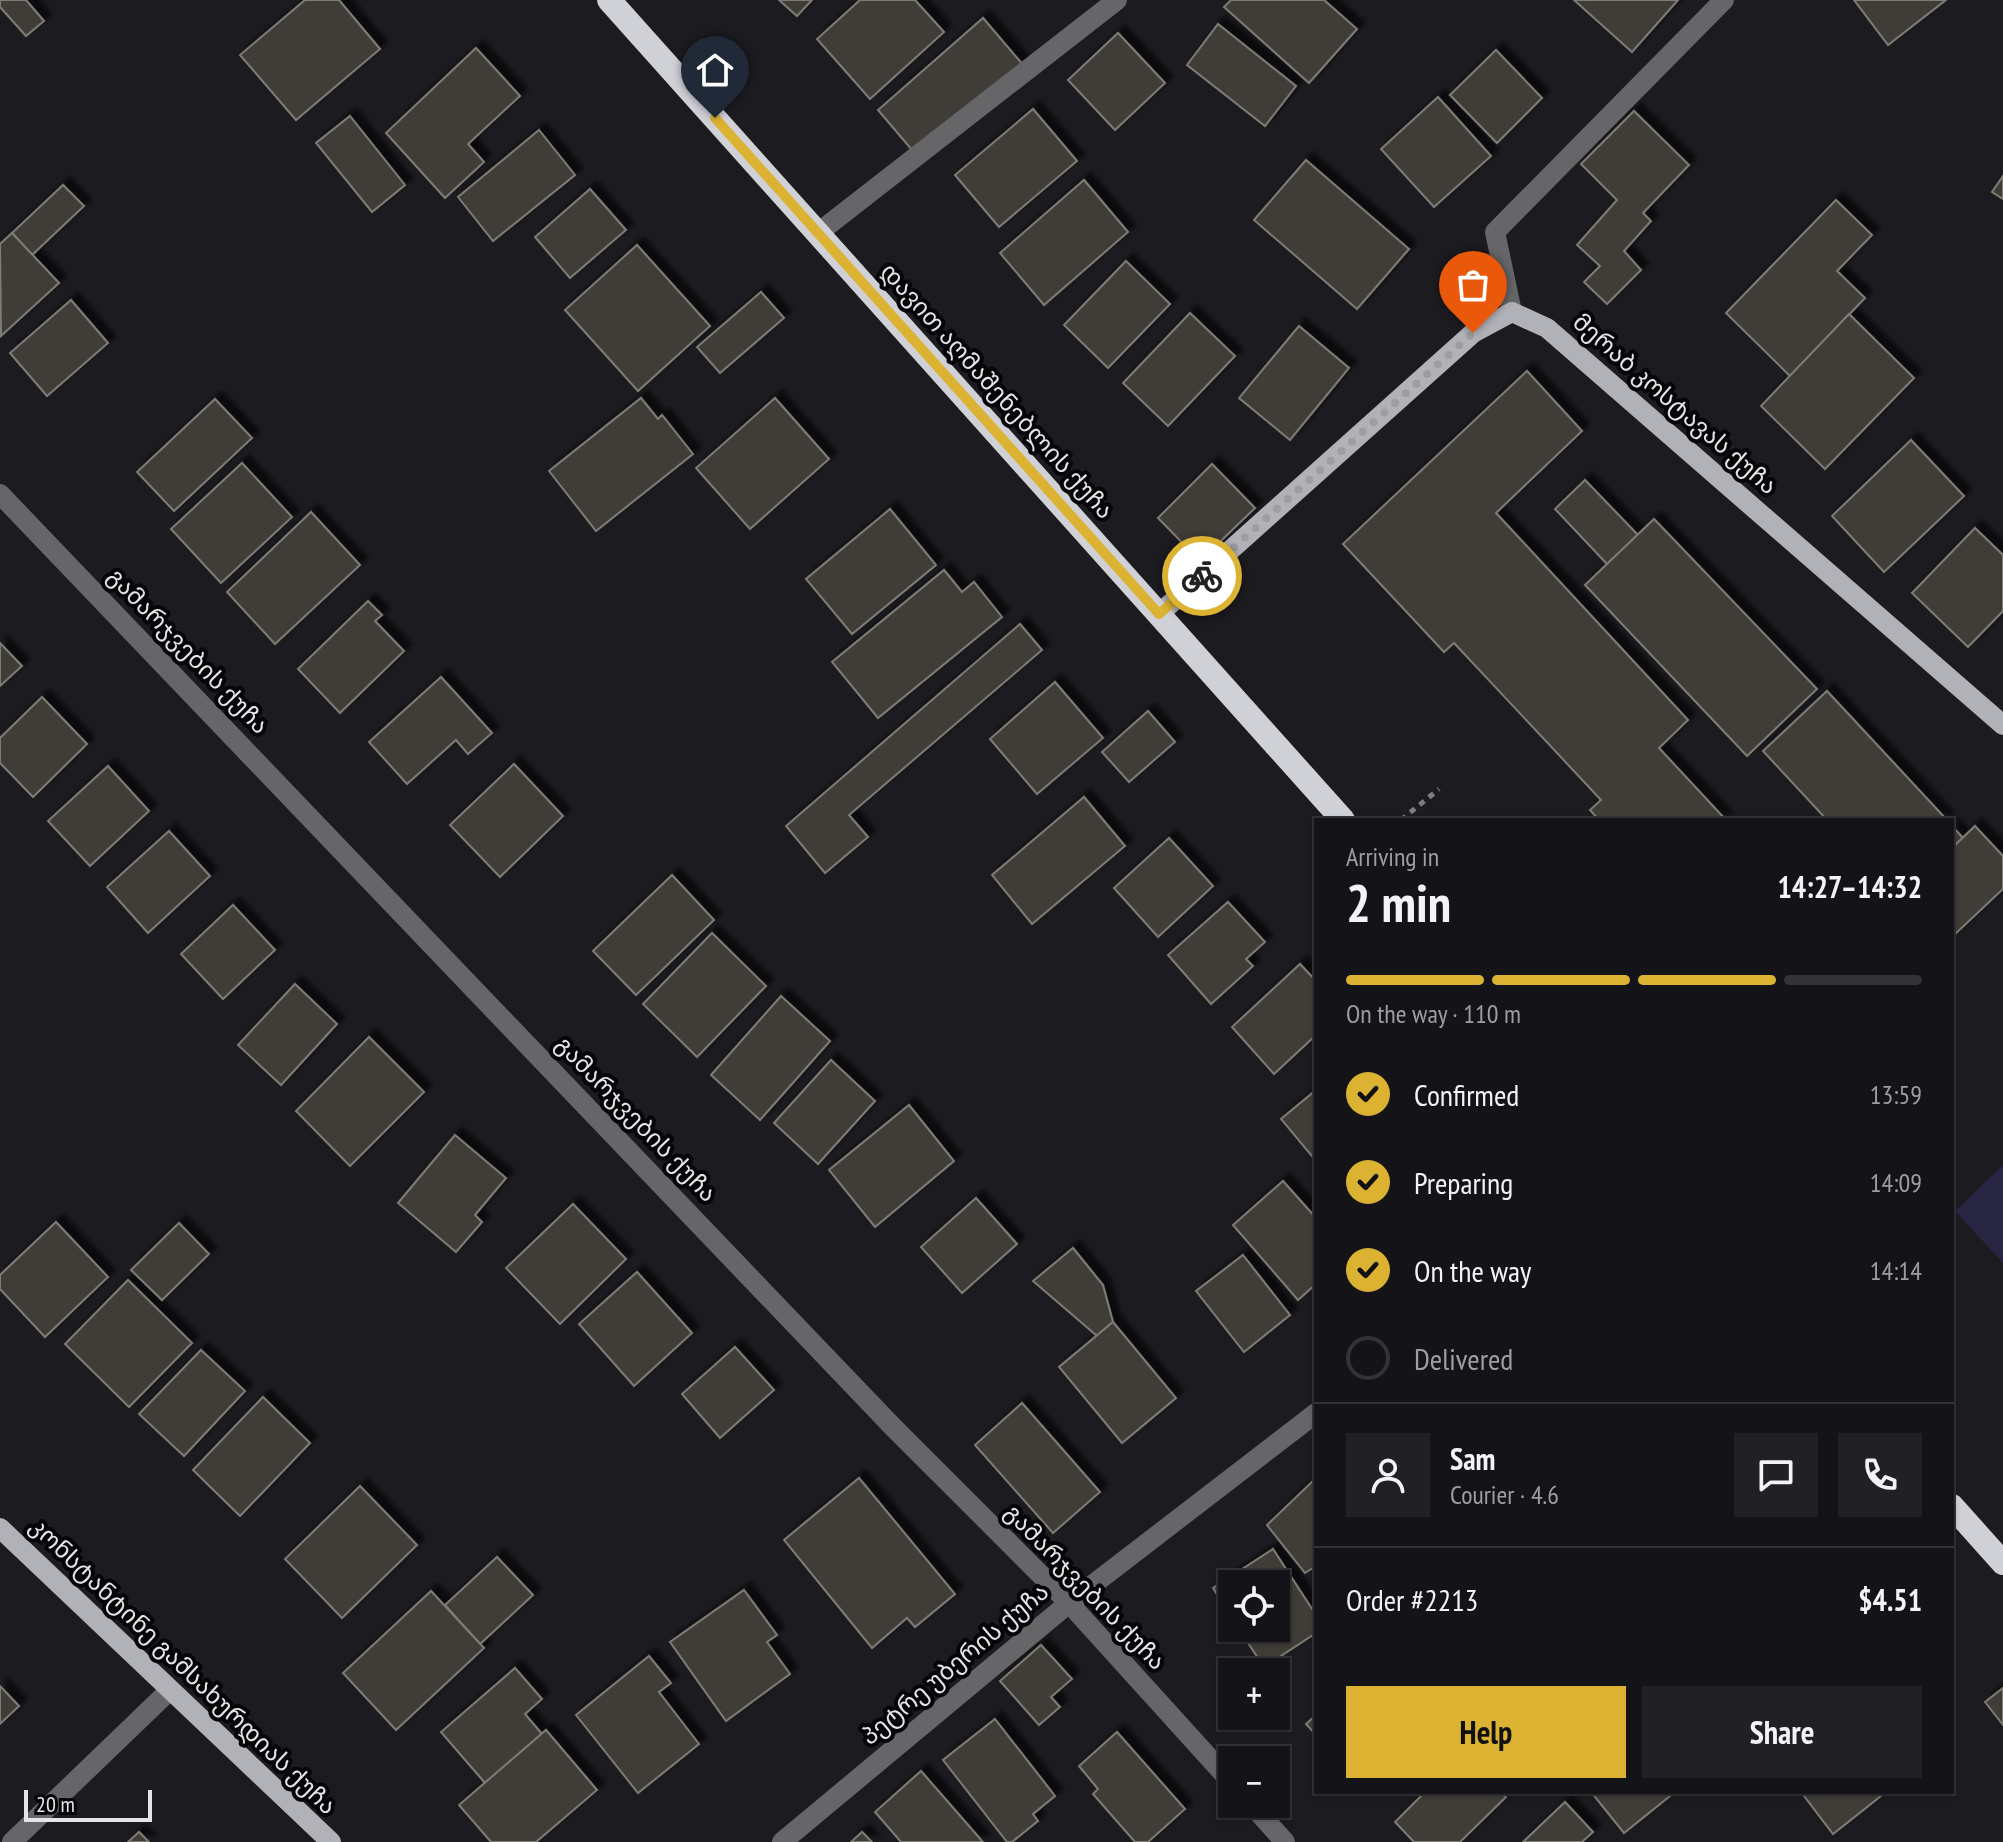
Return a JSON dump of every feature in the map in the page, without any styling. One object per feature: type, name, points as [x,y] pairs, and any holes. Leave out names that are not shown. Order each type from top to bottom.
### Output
[{"type":"highway","name":"დავით აღმაშენებლის ქუჩა","points":[[609,0],[1341,818]]},
{"type":"highway","points":[[1954,1508],[2003,1563]]},
{"type":"main road","points":[[1159,614],[1473,333],[1512,312]]},
{"type":"main road","name":"მერაბ კოსტავას ქუჩა","points":[[1512,312],[1547,328],[2001,720]]},
{"type":"main road","name":"კონსტანტინე გამსახურდიას ქუჩა","points":[[0,1528],[331,1842]]},
{"type":"street","points":[[818,233],[1117,0]]},
{"type":"street","points":[[1512,312],[1495,232],[1724,0]]},
{"type":"street","name":"გამარჯვების ქუჩა","points":[[0,494],[872,1404],[1069,1603],[1218,1768]]},
{"type":"street","name":"პეტრე უბერის ქუჩა","points":[[782,1842],[1069,1603],[1314,1415]]},
{"type":"street","points":[[12,1842],[170,1690]]},
{"type":"street","points":[[1264,1818],[1285,1842]]},
{"type":"path","points":[[1403,818],[1439,789]]},
{"type":"shaded area","points":[[2003,1165],[2003,1263],[1955,1211]]},
{"type":"building","points":[[0,0],[26,0],[44,21],[26,36],[0,7]]},
{"type":"building","points":[[305,0],[339,0],[380,49],[296,120],[240,55]]},
{"type":"building","points":[[779,0],[812,0],[797,16]]},
{"type":"building","points":[[860,0],[915,0],[944,32],[870,99],[817,39]]},
{"type":"building","points":[[1231,0],[1324,0],[1357,29],[1309,83],[1224,7]]},
{"type":"building","points":[[1574,0],[1678,0],[1632,52]]},
{"type":"building","points":[[1854,0],[1946,0],[1888,45]]},
{"type":"building","points":[[983,18],[1024,66],[918,157],[878,110]]},
{"type":"building","points":[[1218,24],[1296,86],[1265,126],[1187,65]]},
{"type":"building","points":[[1118,33],[1165,83],[1115,130],[1068,80]]},
{"type":"building","points":[[476,48],[520,96],[468,144],[484,162],[445,198],[386,133]]},
{"type":"building","points":[[1496,50],[1542,98],[1497,143],[1450,95]]},
{"type":"building","points":[[1438,97],[1491,156],[1434,207],[1381,149]]},
{"type":"building","points":[[1033,109],[1077,161],[999,227],[955,175]]},
{"type":"building","points":[[1634,111],[1689,165],[1643,213],[1651,221],[1624,251],[1641,270],[1607,304],[1584,282],[1600,266],[1577,245],[1617,200],[1581,164]]},
{"type":"building","points":[[350,116],[405,185],[372,212],[316,143]]},
{"type":"building","points":[[539,130],[575,175],[493,241],[458,197]]},
{"type":"building","points":[[1306,160],[1409,249],[1357,309],[1254,220]]},
{"type":"building","points":[[2003,176],[2003,199],[1992,192]]},
{"type":"building","points":[[1084,180],[1128,232],[1044,305],[1000,253]]},
{"type":"building","points":[[63,185],[84,206],[32,255],[12,233]]},
{"type":"building","points":[[590,189],[626,230],[570,278],[535,237]]},
{"type":"building","points":[[1836,200],[1872,235],[1837,271],[1865,298],[1790,376],[1726,313]]},
{"type":"building","points":[[12,233],[59,283],[1,336],[0,244]]},
{"type":"building","points":[[637,245],[710,326],[638,391],[565,310]]},
{"type":"building","points":[[1126,261],[1170,304],[1108,368],[1064,325]]},
{"type":"building","points":[[761,292],[784,318],[720,373],[697,347]]},
{"type":"building","points":[[71,300],[108,343],[47,396],[10,353]]},
{"type":"building","points":[[1190,313],[1235,356],[1168,426],[1123,383]]},
{"type":"building","points":[[1849,314],[1914,378],[1825,469],[1761,406]]},
{"type":"building","points":[[1299,326],[1349,368],[1290,440],[1239,398]]},
{"type":"building","points":[[1527,371],[1582,431],[1496,513],[1688,720],[1659,748],[1724,818],[1597,818],[1590,810],[1601,800],[1454,643],[1444,652],[1343,544]]},
{"type":"building","points":[[641,398],[658,419],[662,415],[693,454],[596,531],[549,471]]},
{"type":"building","points":[[775,398],[829,459],[750,529],[696,468]]},
{"type":"building","points":[[215,399],[252,438],[174,511],[137,472]]},
{"type":"building","points":[[1911,440],[1964,496],[1884,572],[1832,516]]},
{"type":"building","points":[[242,463],[292,517],[221,583],[171,529]]},
{"type":"building","points":[[1212,464],[1255,508],[1200,561],[1158,518]]},
{"type":"building","points":[[1585,480],[1638,535],[1607,564],[1555,509]]},
{"type":"building","points":[[890,509],[936,565],[852,634],[806,579]]},
{"type":"building","points":[[311,512],[360,565],[275,644],[227,592]]},
{"type":"building","points":[[1654,519],[1817,689],[1747,756],[1585,585]]},
{"type":"building","points":[[1975,528],[2003,555],[2003,611],[1968,647],[1912,593]]},
{"type":"building","points":[[944,570],[962,592],[974,582],[1002,617],[878,718],[832,662]]},
{"type":"building","points":[[368,601],[382,615],[375,621],[404,651],[340,713],[298,669]]},
{"type":"building","points":[[1020,624],[1042,650],[849,815],[868,837],[825,873],[786,826]]},
{"type":"building","points":[[0,643],[22,666],[0,686]]},
{"type":"building","points":[[441,677],[492,733],[468,754],[456,740],[407,784],[369,742]]},
{"type":"building","points":[[1055,682],[1103,738],[1037,794],[990,739]]},
{"type":"building","points":[[1827,691],[1945,818],[1825,818],[1763,751]]},
{"type":"building","points":[[42,697],[87,744],[33,797],[0,763],[0,738]]},
{"type":"building","points":[[1148,711],[1175,742],[1129,782],[1102,752]]},
{"type":"building","points":[[514,764],[563,816],[500,877],[450,825]]},
{"type":"building","points":[[108,766],[149,811],[90,866],[48,821]]},
{"type":"building","points":[[1084,797],[1125,846],[1032,924],[992,875]]},
{"type":"building","points":[[1975,826],[2003,856],[2003,889],[1954,935],[1954,846]]},
{"type":"building","points":[[1954,828],[1963,838],[1954,846]]},
{"type":"building","points":[[169,831],[210,876],[148,933],[107,887]]},
{"type":"building","points":[[1169,838],[1213,886],[1158,937],[1114,888]]},
{"type":"building","points":[[672,875],[714,920],[636,995],[593,951]]},
{"type":"building","points":[[1228,902],[1265,942],[1246,959],[1253,966],[1211,1004],[1168,955]]},
{"type":"building","points":[[233,905],[275,950],[223,999],[181,954]]},
{"type":"building","points":[[712,933],[766,986],[697,1057],[643,1004]]},
{"type":"building","points":[[1300,964],[1314,979],[1314,1037],[1274,1074],[1232,1027]]},
{"type":"building","points":[[295,984],[337,1024],[281,1085],[238,1045]]},
{"type":"building","points":[[781,996],[830,1041],[760,1120],[711,1075]]},
{"type":"building","points":[[369,1037],[424,1092],[350,1166],[296,1111]]},
{"type":"building","points":[[831,1060],[875,1101],[818,1164],[774,1123]]},
{"type":"building","points":[[1314,1092],[1314,1159],[1281,1119]]},
{"type":"building","points":[[909,1105],[954,1161],[875,1227],[829,1170]]},
{"type":"building","points":[[455,1135],[506,1178],[475,1215],[482,1222],[456,1252],[398,1203]]},
{"type":"building","points":[[1283,1181],[1314,1216],[1314,1286],[1298,1300],[1233,1225]]},
{"type":"building","points":[[976,1198],[1017,1244],[962,1293],[921,1247]]},
{"type":"building","points":[[573,1204],[626,1259],[560,1324],[506,1268]]},
{"type":"building","points":[[56,1222],[108,1277],[45,1337],[0,1289],[0,1275]]},
{"type":"building","points":[[179,1223],[209,1254],[162,1300],[131,1270]]},
{"type":"building","points":[[1073,1248],[1103,1285],[1113,1322],[1097,1336],[1033,1281]]},
{"type":"building","points":[[1243,1255],[1290,1315],[1244,1352],[1196,1291]]},
{"type":"building","points":[[637,1272],[692,1333],[634,1386],[579,1324]]},
{"type":"building","points":[[128,1280],[192,1343],[129,1407],[65,1344]]},
{"type":"building","points":[[1113,1322],[1176,1398],[1122,1443],[1059,1367]]},
{"type":"building","points":[[735,1347],[774,1390],[720,1438],[682,1394]]},
{"type":"building","points":[[201,1350],[245,1391],[184,1456],[139,1414]]},
{"type":"building","points":[[263,1397],[310,1443],[240,1516],[193,1470]]},
{"type":"building","points":[[1022,1403],[1100,1492],[1053,1533],[975,1445]]},
{"type":"building","points":[[859,1478],[955,1594],[915,1627],[907,1618],[872,1648],[784,1540]]},
{"type":"building","points":[[1314,1480],[1314,1567],[1305,1573],[1267,1525]]},
{"type":"building","points":[[360,1486],[417,1545],[342,1618],[285,1559]]},
{"type":"building","points":[[1273,1549],[1287,1570],[1241,1570]]},
{"type":"building","points":[[497,1557],[533,1595],[480,1644],[445,1605]]},
{"type":"building","points":[[1290,1575],[1314,1612],[1314,1634],[1278,1658],[1258,1658],[1247,1642],[1290,1642]]},
{"type":"building","points":[[744,1590],[777,1635],[767,1642],[790,1674],[726,1721],[670,1642]]},
{"type":"building","points":[[431,1591],[484,1648],[396,1730],[343,1673]]},
{"type":"building","points":[[1041,1645],[1072,1679],[1051,1697],[1060,1707],[1039,1725],[1000,1681]]},
{"type":"building","points":[[649,1656],[671,1683],[659,1692],[699,1744],[638,1793],[576,1715]]},
{"type":"building","points":[[515,1668],[542,1699],[525,1714],[542,1734],[485,1783],[441,1732]]},
{"type":"building","points":[[0,1686],[19,1706],[0,1724]]},
{"type":"building","points":[[2003,1688],[2003,1725],[1985,1702]]},
{"type":"building","points":[[1314,1717],[1314,1733],[1306,1724]]},
{"type":"building","points":[[995,1719],[1055,1796],[1033,1814],[1038,1821],[1012,1842],[1007,1842],[943,1760]]},
{"type":"building","points":[[546,1730],[597,1790],[536,1842],[491,1842],[459,1805]]},
{"type":"building","points":[[1117,1732],[1185,1809],[1148,1842],[1135,1842],[1093,1794],[1098,1789],[1079,1766]]},
{"type":"building","points":[[921,1771],[983,1842],[901,1842],[875,1812]]},
{"type":"building","points":[[1423,1794],[1502,1794],[1506,1797],[1460,1842],[1414,1842],[1395,1822]]},
{"type":"building","points":[[1593,1794],[1673,1794],[1624,1833]]},
{"type":"building","points":[[1803,1794],[1883,1794],[1833,1834]]},
{"type":"building","points":[[1565,1802],[1593,1832],[1582,1842],[1523,1842]]},
{"type":"building","points":[[139,1832],[149,1842],[128,1842]]},
{"type":"building","points":[[862,1832],[872,1842],[851,1842]]},
{"type":"way so far","points":[[1202,576],[1473,333]]},
{"type":"route","points":[[715,118],[1159,614],[1202,576]]}]
